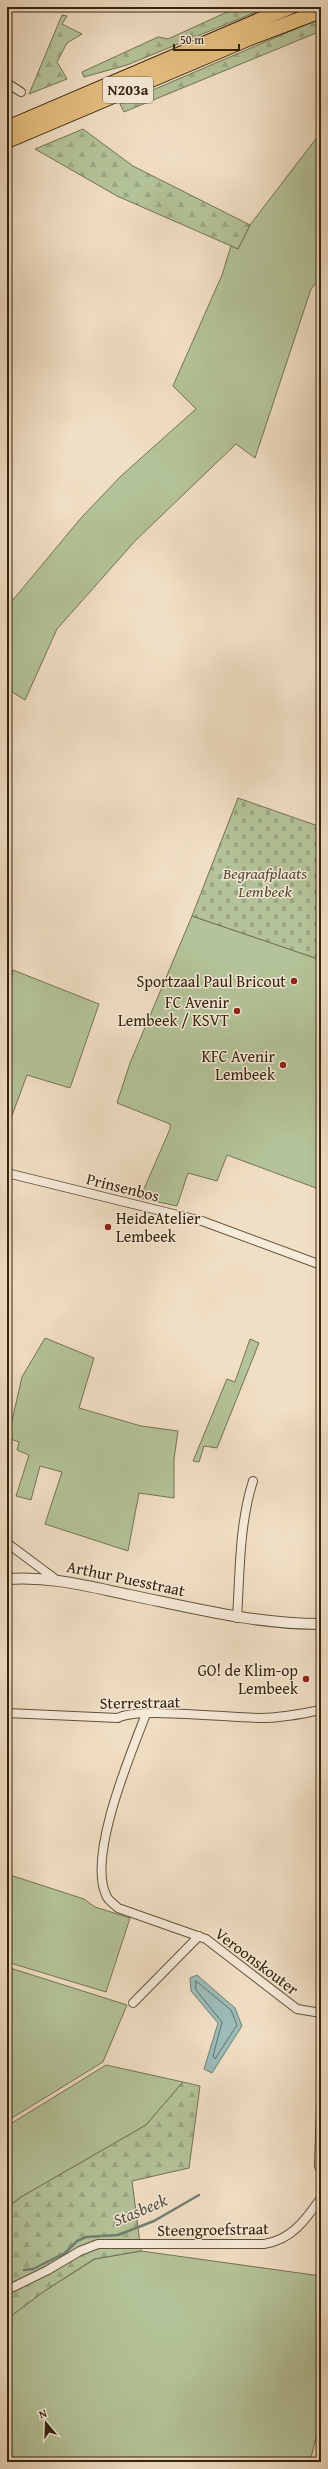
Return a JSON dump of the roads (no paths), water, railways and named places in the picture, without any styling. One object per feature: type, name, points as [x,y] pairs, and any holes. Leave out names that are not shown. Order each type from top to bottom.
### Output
[{"type":"highway","name":"N203a","points":[[7,128],[290,7]]},
{"type":"highway","name":"N203a","points":[[7,142],[250,38],[321,10]]},
{"type":"street","points":[[7,83],[21,92]]},
{"type":"street","name":"Prinsenbos","points":[[7,1173],[202,1221],[321,1265]]},
{"type":"street","points":[[237,1618],[242,1530],[246,1503],[253,1481]]},
{"type":"street","points":[[7,1543],[54,1578]]},
{"type":"street","name":"Arthur Puesstraat","points":[[7,1579],[54,1578],[237,1618],[291,1624],[321,1624]]},
{"type":"street","name":"Sterrestraat","points":[[7,1713],[118,1718],[126,1714],[146,1714],[261,1718],[321,1710]]},
{"type":"street","name":"Veroonskouter","points":[[146,1714],[107,1822],[101,1878],[107,1897],[118,1908],[199,1936],[297,2009],[321,2013]]},
{"type":"street","name":"Veroonskouter","points":[[133,2003],[199,1936]]},
{"type":"street","points":[[321,2106],[318,2166],[321,2170]]},
{"type":"street","name":"Steengroefstraat","points":[[7,2290],[23,2280],[48,2270],[80,2251],[98,2244],[264,2244],[278,2242],[298,2228],[321,2198]]},
{"type":"water","points":[[197,1975],[235,2008],[242,2026],[212,2073],[204,2069],[218,2023],[191,1991],[190,1978]]},
{"type":"waterway","name":"Stasbeek","points":[[24,2270],[33,2269],[65,2253],[77,2241],[86,2237],[118,2235],[154,2221],[199,2195]]},
{"type":"waterway","name":"Stasbeek","points":[[7,2280],[11,2277]]},
{"type":"place","name":"Sportzaal Paul Bricout","points":[[294,981]]},
{"type":"place","name":"FC Avenir Lembeek / KSVT","points":[[237,1011]]},
{"type":"place","name":"KFC Avenir Lembeek","points":[[283,1065]]},
{"type":"place","name":"HeideAtelier Lembeek","points":[[108,1227]]},
{"type":"place","name":"GO! de Klim-op Lembeek","points":[[306,1679]]},
{"type":"park label","name":"Begraafplaats Lembeek","points":[[265,882]]}]
